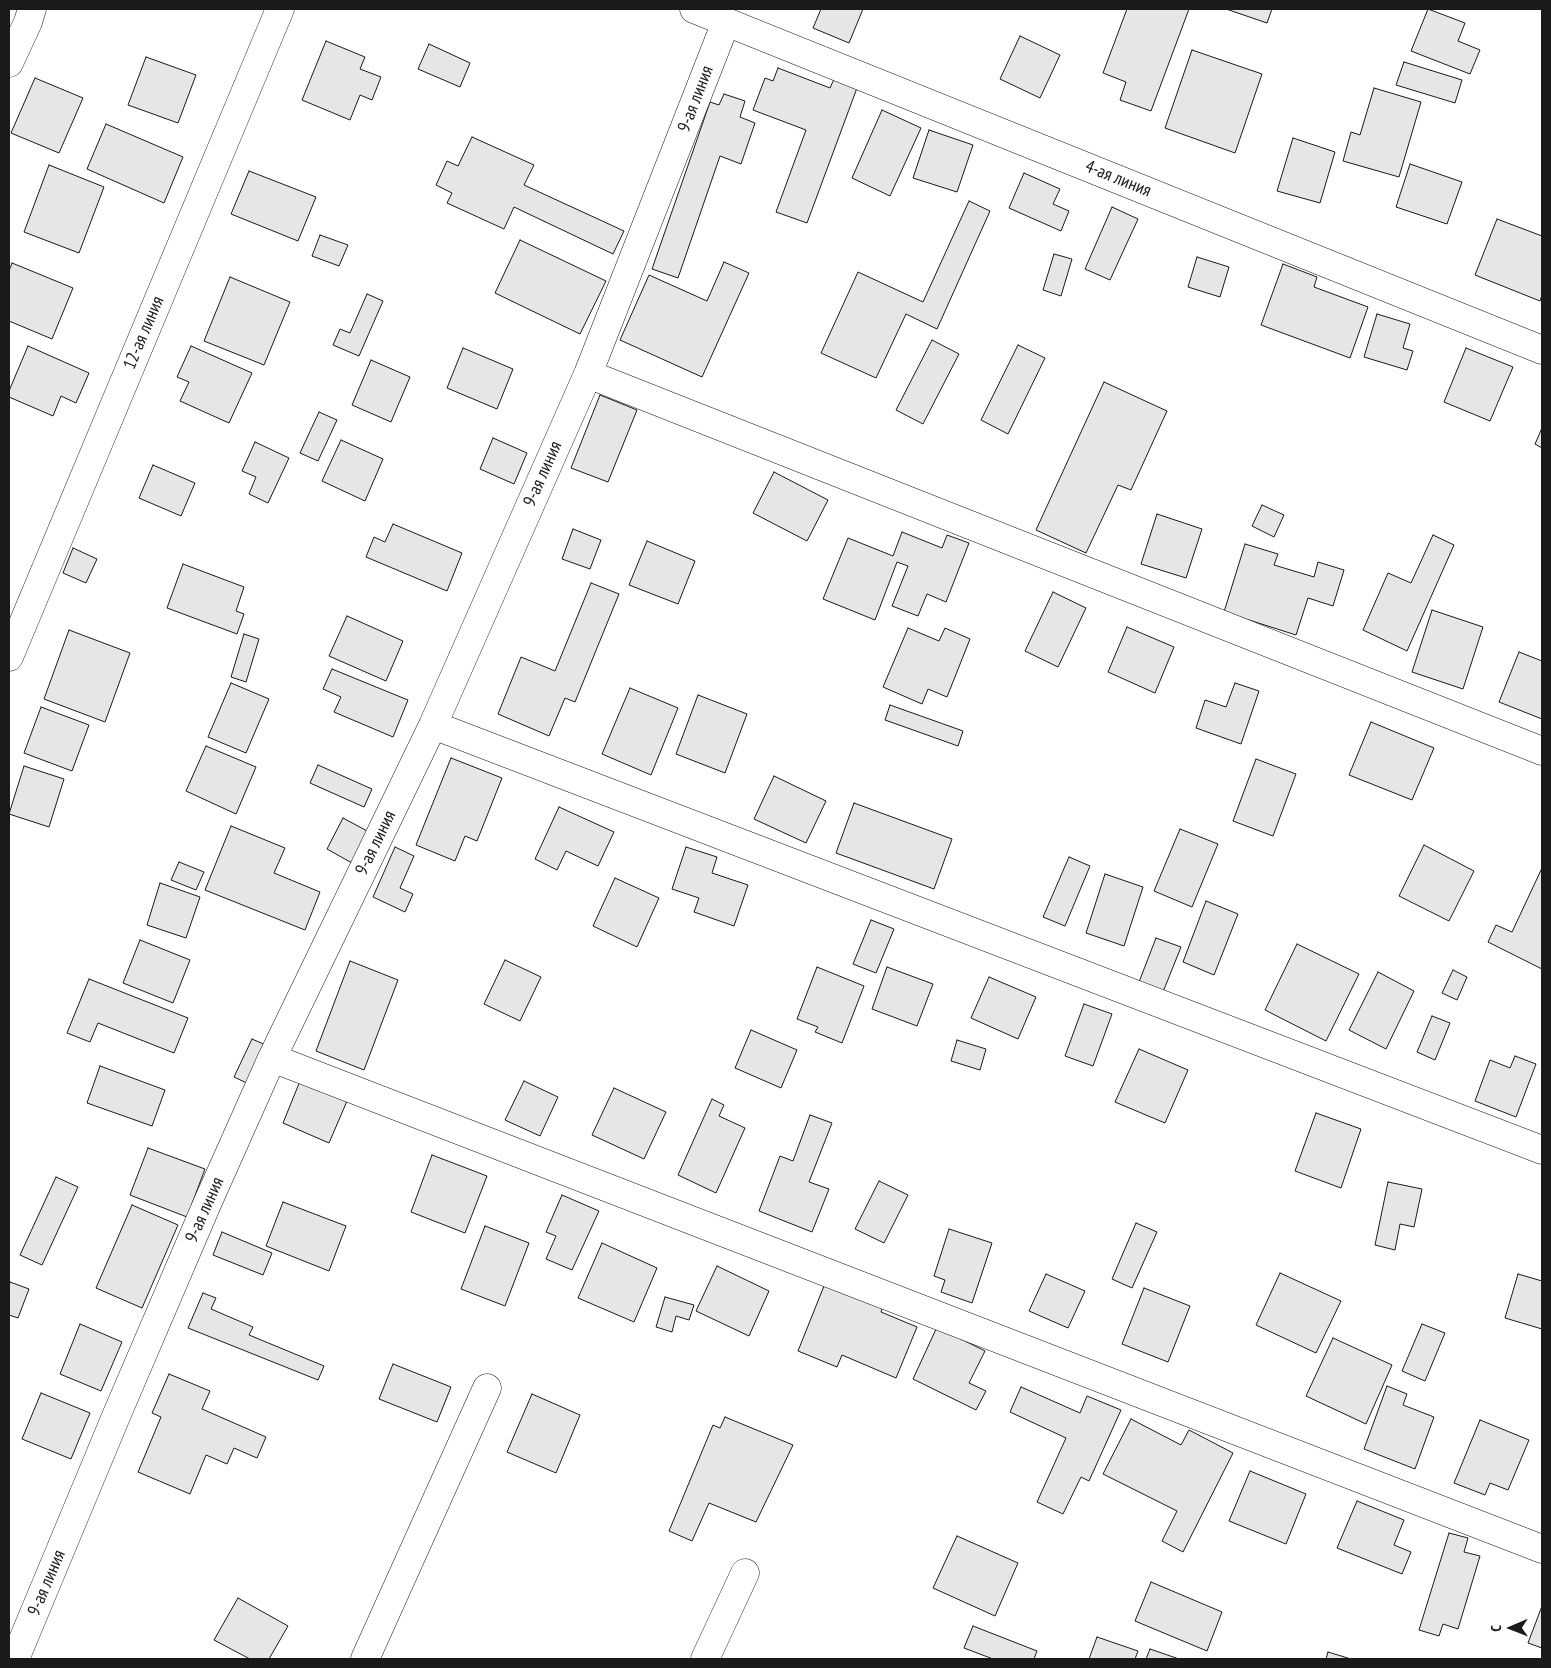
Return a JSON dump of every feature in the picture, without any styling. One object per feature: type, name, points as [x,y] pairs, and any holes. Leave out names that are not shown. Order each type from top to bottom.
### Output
[{"type":"street","points":[[9,63],[32,9]]},
{"type":"street","name":"12-ая линия","points":[[9,657],[280,9]]},
{"type":"street","name":"4-ая линия","points":[[694,9],[1542,350]]},
{"type":"street","name":"9-ая линия","points":[[15,1659],[137,1369],[272,1058],[433,725],[588,374],[726,22]]},
{"type":"street","points":[[588,374],[1542,751]]},
{"type":"street","points":[[433,725],[1542,1150]]},
{"type":"street","points":[[272,1058],[1542,1549]]},
{"type":"street","points":[[365,1659],[487,1388]]},
{"type":"street","points":[[706,1659],[745,1573]]},
{"type":"building","points":[[821,9],[863,9],[849,43],[813,28]]},
{"type":"building","points":[[1127,9],[1189,9],[1151,111],[1120,100],[1126,82],[1103,73]]},
{"type":"building","points":[[1226,9],[1272,9],[1267,23]]},
{"type":"building","points":[[1428,9],[1465,23],[1458,41],[1480,50],[1470,74],[1411,51]]},
{"type":"building","points":[[1020,36],[1060,55],[1040,98],[1000,79]]},
{"type":"building","points":[[326,41],[365,57],[360,69],[381,77],[372,100],[360,95],[350,120],[302,100]]},
{"type":"building","points":[[429,44],[470,63],[460,87],[418,69]]},
{"type":"building","points":[[1192,50],[1262,74],[1235,153],[1165,128]]},
{"type":"building","points":[[146,57],[196,75],[178,123],[128,105]]},
{"type":"building","points":[[1404,62],[1462,80],[1455,103],[1396,85]]},
{"type":"building","points":[[778,68],[830,88],[834,79],[857,88],[807,223],[776,212],[806,130],[753,110],[765,78],[773,81]]},
{"type":"building","points":[[35,78],[83,98],[59,153],[11,133]]},
{"type":"building","points":[[1374,88],[1421,102],[1399,177],[1343,161],[1351,132],[1360,135]]},
{"type":"building","points":[[724,94],[745,101],[740,117],[755,123],[741,164],[720,156],[678,278],[652,269],[710,102],[719,105]]},
{"type":"building","points":[[882,110],[921,128],[890,196],[852,178]]},
{"type":"building","points":[[106,124],[183,157],[164,203],[87,169]]},
{"type":"building","points":[[929,130],[973,145],[957,192],[913,178]]},
{"type":"building","points":[[472,137],[534,165],[524,185],[624,231],[613,254],[514,207],[504,229],[447,203],[452,193],[436,185],[447,161],[458,166]]},
{"type":"building","points":[[1293,138],[1335,152],[1320,203],[1277,191]]},
{"type":"building","points":[[1410,164],[1462,182],[1447,224],[1396,207]]},
{"type":"building","points":[[49,165],[104,187],[79,253],[24,232]]},
{"type":"building","points":[[249,171],[316,197],[298,241],[231,214]]},
{"type":"building","points":[[1024,173],[1060,189],[1053,204],[1069,211],[1061,231],[1009,208]]},
{"type":"building","points":[[969,201],[990,211],[937,329],[906,314],[876,378],[821,353],[858,272],[923,302]]},
{"type":"building","points":[[1112,207],[1138,219],[1110,280],[1085,269]]},
{"type":"building","points":[[1497,219],[1542,236],[1542,295],[1540,301],[1475,275]]},
{"type":"building","points":[[320,235],[348,245],[339,266],[312,256]]},
{"type":"building","points":[[520,240],[606,281],[580,334],[495,293]]},
{"type":"building","points":[[1054,254],[1072,259],[1061,296],[1043,290]]},
{"type":"building","points":[[1197,257],[1229,267],[1220,297],[1188,287]]},
{"type":"building","points":[[724,262],[749,273],[702,377],[620,340],[649,275],[707,301]]},
{"type":"building","points":[[12,263],[73,288],[52,339],[9,321],[9,271]]},
{"type":"building","points":[[1283,264],[1317,277],[1314,287],[1368,307],[1350,358],[1261,325]]},
{"type":"building","points":[[230,277],[290,302],[264,365],[204,341]]},
{"type":"building","points":[[367,294],[383,301],[359,356],[333,345],[340,329],[350,333]]},
{"type":"building","points":[[1377,314],[1410,324],[1403,348],[1413,351],[1407,370],[1364,357]]},
{"type":"building","points":[[932,340],[959,354],[923,424],[896,410]]},
{"type":"building","points":[[1018,345],[1045,358],[1008,434],[981,420]]},
{"type":"building","points":[[28,346],[89,373],[76,403],[61,396],[53,416],[9,397],[9,391]]},
{"type":"building","points":[[191,346],[252,373],[229,423],[180,401],[189,382],[177,377]]},
{"type":"building","points":[[463,348],[513,369],[497,409],[447,388]]},
{"type":"building","points":[[1466,348],[1513,367],[1490,421],[1444,402]]},
{"type":"building","points":[[371,360],[410,377],[391,422],[352,405]]},
{"type":"building","points":[[1104,382],[1167,411],[1131,490],[1118,485],[1086,553],[1036,530]]},
{"type":"building","points":[[600,395],[637,410],[608,482],[571,468]]},
{"type":"building","points":[[319,412],[337,420],[318,461],[300,453]]},
{"type":"building","points":[[1542,428],[1542,448],[1535,444]]},
{"type":"building","points":[[493,438],[527,453],[514,484],[480,469]]},
{"type":"building","points":[[341,440],[383,459],[365,501],[322,481]]},
{"type":"building","points":[[255,442],[289,458],[268,503],[249,494],[256,477],[242,471]]},
{"type":"building","points":[[153,465],[195,483],[181,516],[139,498]]},
{"type":"building","points":[[774,472],[828,500],[807,541],[753,513]]},
{"type":"building","points":[[1262,505],[1284,515],[1274,537],[1252,526]]},
{"type":"building","points":[[1157,514],[1202,529],[1186,578],[1141,564]]},
{"type":"building","points":[[393,524],[462,553],[447,591],[366,557],[374,537],[385,542]]},
{"type":"building","points":[[573,529],[601,540],[590,569],[562,559]]},
{"type":"building","points":[[902,532],[942,548],[947,535],[969,543],[946,602],[927,594],[918,616],[892,606],[908,566],[897,562],[875,620],[823,599],[848,538],[893,556]]},
{"type":"building","points":[[1433,535],[1454,545],[1407,651],[1363,630],[1388,573],[1411,583]]},
{"type":"building","points":[[647,541],[695,561],[678,604],[629,585]]},
{"type":"building","points":[[1245,544],[1278,554],[1274,565],[1314,577],[1318,562],[1344,570],[1333,606],[1308,598],[1296,635],[1224,612]]},
{"type":"building","points":[[73,548],[97,559],[86,583],[63,573]]},
{"type":"building","points":[[183,564],[244,587],[236,611],[244,614],[237,634],[167,608]]},
{"type":"building","points":[[591,583],[619,594],[575,702],[565,698],[549,736],[498,714],[521,657],[555,671]]},
{"type":"building","points":[[1053,592],[1086,608],[1058,667],[1025,651]]},
{"type":"building","points":[[1432,610],[1483,627],[1463,689],[1412,672]]},
{"type":"building","points":[[347,616],[403,641],[386,681],[329,656]]},
{"type":"building","points":[[1127,627],[1174,647],[1155,693],[1108,672]]},
{"type":"building","points":[[908,628],[939,641],[945,628],[970,639],[947,697],[928,689],[922,704],[883,687]]},
{"type":"building","points":[[69,630],[130,653],[105,722],[44,699]]},
{"type":"building","points":[[244,634],[259,639],[246,682],[231,677]]},
{"type":"building","points":[[1519,652],[1542,661],[1542,719],[1499,702]]},
{"type":"building","points":[[332,669],[408,700],[393,737],[334,712],[341,697],[323,689]]},
{"type":"building","points":[[231,683],[269,699],[246,753],[208,737]]},
{"type":"building","points":[[1235,683],[1259,691],[1241,744],[1196,728],[1205,700],[1226,707]]},
{"type":"building","points":[[630,688],[678,708],[651,775],[602,754]]},
{"type":"building","points":[[698,695],[747,714],[725,773],[676,754]]},
{"type":"building","points":[[890,705],[963,731],[958,746],[885,720]]},
{"type":"building","points":[[41,707],[89,725],[72,771],[24,753]]},
{"type":"building","points":[[1371,722],[1434,748],[1412,800],[1349,775]]},
{"type":"building","points":[[206,746],[256,767],[236,814],[186,791]]},
{"type":"building","points":[[451,758],[502,778],[477,841],[465,836],[455,861],[416,845]]},
{"type":"building","points":[[1256,759],[1296,774],[1273,836],[1233,821]]},
{"type":"building","points":[[318,765],[372,789],[364,807],[310,783]]},
{"type":"building","points":[[24,766],[64,779],[49,827],[9,814]]},
{"type":"building","points":[[774,776],[826,801],[806,843],[754,819]]},
{"type":"building","points":[[854,803],[952,839],[934,889],[836,853]]},
{"type":"building","points":[[559,807],[614,832],[598,866],[566,851],[557,870],[535,859]]},
{"type":"building","points":[[343,818],[369,832],[352,863],[327,849]]},
{"type":"building","points":[[231,826],[285,848],[274,873],[320,892],[305,930],[205,890]]},
{"type":"building","points":[[1180,829],[1218,844],[1192,907],[1154,891]]},
{"type":"building","points":[[1424,845],[1474,871],[1449,921],[1399,896]]},
{"type":"building","points":[[395,847],[414,856],[400,888],[413,894],[405,912],[373,897]]},
{"type":"building","points":[[686,847],[717,857],[712,873],[748,885],[734,926],[694,912],[699,898],[672,889]]},
{"type":"building","points":[[1069,857],[1090,866],[1065,926],[1043,917]]},
{"type":"building","points":[[179,862],[204,872],[196,890],[171,880]]},
{"type":"building","points":[[1542,868],[1542,969],[1488,942],[1496,925],[1512,932]]},
{"type":"building","points":[[1105,874],[1143,887],[1124,946],[1086,933]]},
{"type":"building","points":[[615,878],[659,898],[637,947],[593,926]]},
{"type":"building","points":[[160,883],[200,897],[186,938],[147,925]]},
{"type":"building","points":[[1206,901],[1238,914],[1214,975],[1183,962]]},
{"type":"building","points":[[871,920],[894,929],[876,973],[853,964]]},
{"type":"building","points":[[1156,938],[1181,947],[1163,992],[1139,982]]},
{"type":"building","points":[[140,940],[190,960],[173,1003],[123,983]]},
{"type":"building","points":[[1297,944],[1359,974],[1326,1041],[1265,1010]]},
{"type":"building","points":[[505,960],[541,977],[520,1021],[484,1004]]},
{"type":"building","points":[[350,961],[398,980],[364,1070],[316,1051]]},
{"type":"building","points":[[817,967],[864,986],[842,1043],[815,1032],[818,1027],[797,1019]]},
{"type":"building","points":[[887,967],[933,984],[917,1026],[872,1009]]},
{"type":"building","points":[[1453,970],[1467,977],[1457,1000],[1442,993]]},
{"type":"building","points":[[1378,972],[1414,991],[1386,1049],[1349,1030]]},
{"type":"building","points":[[989,977],[1036,997],[1018,1039],[971,1018]]},
{"type":"building","points":[[89,979],[188,1018],[174,1053],[98,1023],[90,1042],[67,1033]]},
{"type":"building","points":[[1084,1004],[1112,1014],[1093,1066],[1065,1056]]},
{"type":"building","points":[[1432,1016],[1450,1023],[1435,1060],[1417,1052]]},
{"type":"building","points":[[751,1030],[797,1050],[781,1088],[735,1068]]},
{"type":"building","points":[[252,1039],[270,1047],[253,1086],[234,1077]]},
{"type":"building","points":[[957,1040],[986,1049],[980,1070],[951,1061]]},
{"type":"building","points":[[1139,1049],[1188,1070],[1165,1123],[1115,1102]]},
{"type":"building","points":[[1515,1056],[1536,1064],[1516,1117],[1475,1101],[1490,1060],[1510,1068]]},
{"type":"building","points":[[100,1066],[165,1090],[152,1126],[87,1103]]},
{"type":"building","points":[[300,1081],[347,1101],[329,1143],[283,1123]]},
{"type":"building","points":[[524,1081],[558,1097],[540,1136],[505,1120]]},
{"type":"building","points":[[614,1088],[666,1112],[644,1159],[592,1135]]},
{"type":"building","points":[[712,1099],[724,1105],[719,1116],[745,1128],[716,1193],[678,1175]]},
{"type":"building","points":[[1316,1113],[1361,1129],[1341,1188],[1295,1171]]},
{"type":"building","points":[[810,1115],[832,1123],[809,1182],[829,1189],[812,1232],[759,1211],[780,1156],[793,1161]]},
{"type":"building","points":[[148,1148],[205,1169],[187,1217],[130,1195]]},
{"type":"building","points":[[432,1155],[487,1176],[465,1233],[411,1212]]},
{"type":"building","points":[[56,1177],[78,1187],[42,1265],[20,1255]]},
{"type":"building","points":[[879,1181],[908,1195],[884,1243],[855,1229]]},
{"type":"building","points":[[1388,1182],[1422,1189],[1414,1227],[1400,1224],[1395,1250],[1375,1245]]},
{"type":"building","points":[[562,1195],[599,1211],[572,1270],[546,1259],[556,1236],[546,1232]]},
{"type":"building","points":[[283,1202],[346,1226],[329,1271],[266,1246]]},
{"type":"building","points":[[132,1205],[178,1225],[142,1308],[96,1288]]},
{"type":"building","points":[[1136,1223],[1157,1232],[1132,1288],[1112,1279]]},
{"type":"building","points":[[485,1226],[529,1243],[505,1306],[461,1289]]},
{"type":"building","points":[[949,1229],[992,1243],[972,1303],[941,1292],[945,1280],[934,1276]]},
{"type":"building","points":[[222,1232],[272,1253],[263,1275],[213,1255]]},
{"type":"building","points":[[602,1243],[657,1268],[634,1322],[578,1298]]},
{"type":"building","points":[[717,1266],[769,1291],[749,1336],[696,1311]]},
{"type":"building","points":[[1280,1273],[1341,1301],[1316,1353],[1256,1325]]},
{"type":"building","points":[[1046,1274],[1085,1291],[1068,1328],[1029,1311]]},
{"type":"building","points":[[1518,1274],[1542,1281],[1542,1329],[1505,1318]]},
{"type":"building","points":[[826,1281],[884,1304],[881,1312],[917,1327],[896,1378],[842,1355],[837,1367],[798,1351]]},
{"type":"building","points":[[10,1282],[29,1289],[18,1318],[9,1315]]},
{"type":"building","points":[[1144,1288],[1190,1306],[1168,1362],[1122,1344]]},
{"type":"building","points":[[203,1293],[216,1298],[211,1309],[253,1327],[249,1335],[324,1366],[318,1380],[188,1328]]},
{"type":"building","points":[[665,1297],[694,1305],[689,1320],[676,1316],[672,1332],[656,1327]]},
{"type":"building","points":[[80,1324],[122,1342],[101,1391],[60,1374]]},
{"type":"building","points":[[1422,1324],[1445,1333],[1425,1381],[1402,1371]]},
{"type":"building","points":[[937,1327],[985,1351],[969,1383],[986,1391],[976,1410],[913,1379]]},
{"type":"building","points":[[1333,1338],[1392,1365],[1366,1424],[1306,1396]]},
{"type":"building","points":[[393,1364],[451,1387],[437,1422],[379,1399]]},
{"type":"building","points":[[169,1374],[210,1391],[202,1409],[266,1437],[257,1458],[234,1448],[227,1464],[206,1455],[190,1494],[138,1472],[161,1417],[152,1413]]},
{"type":"building","points":[[1387,1386],[1407,1394],[1403,1405],[1434,1417],[1415,1469],[1364,1449]]},
{"type":"building","points":[[1021,1387],[1080,1413],[1087,1396],[1121,1410],[1089,1481],[1081,1477],[1063,1514],[1037,1502],[1066,1438],[1010,1412]]},
{"type":"building","points":[[41,1393],[90,1413],[71,1459],[22,1439]]},
{"type":"building","points":[[532,1394],[580,1415],[556,1473],[507,1452]]},
{"type":"building","points":[[725,1417],[793,1445],[756,1522],[709,1503],[692,1541],[669,1531],[713,1425],[720,1428]]},
{"type":"building","points":[[1131,1419],[1181,1445],[1189,1430],[1233,1453],[1183,1552],[1162,1541],[1177,1511],[1103,1474]]},
{"type":"building","points":[[1480,1420],[1529,1440],[1508,1490],[1490,1483],[1485,1495],[1454,1483]]},
{"type":"building","points":[[1250,1471],[1306,1494],[1286,1544],[1229,1521]]},
{"type":"building","points":[[1357,1501],[1404,1520],[1394,1545],[1411,1552],[1402,1574],[1337,1548]]},
{"type":"building","points":[[1449,1533],[1468,1538],[1464,1552],[1480,1556],[1458,1629],[1443,1624],[1439,1636],[1419,1630]]},
{"type":"building","points":[[957,1536],[1018,1563],[995,1616],[933,1588]]},
{"type":"building","points":[[1151,1582],[1222,1612],[1207,1651],[1135,1621]]},
{"type":"building","points":[[238,1598],[288,1626],[269,1659],[250,1659],[214,1640]]},
{"type":"building","points":[[1542,1606],[1542,1648],[1528,1643]]},
{"type":"building","points":[[973,1626],[1037,1651],[1034,1659],[993,1659],[964,1648]]},
{"type":"building","points":[[1097,1637],[1138,1651],[1135,1659],[1089,1659]]},
{"type":"building","points":[[1150,1649],[1179,1659],[1146,1659]]},
{"type":"building","points":[[1328,1652],[1351,1659],[1326,1659]]}]
